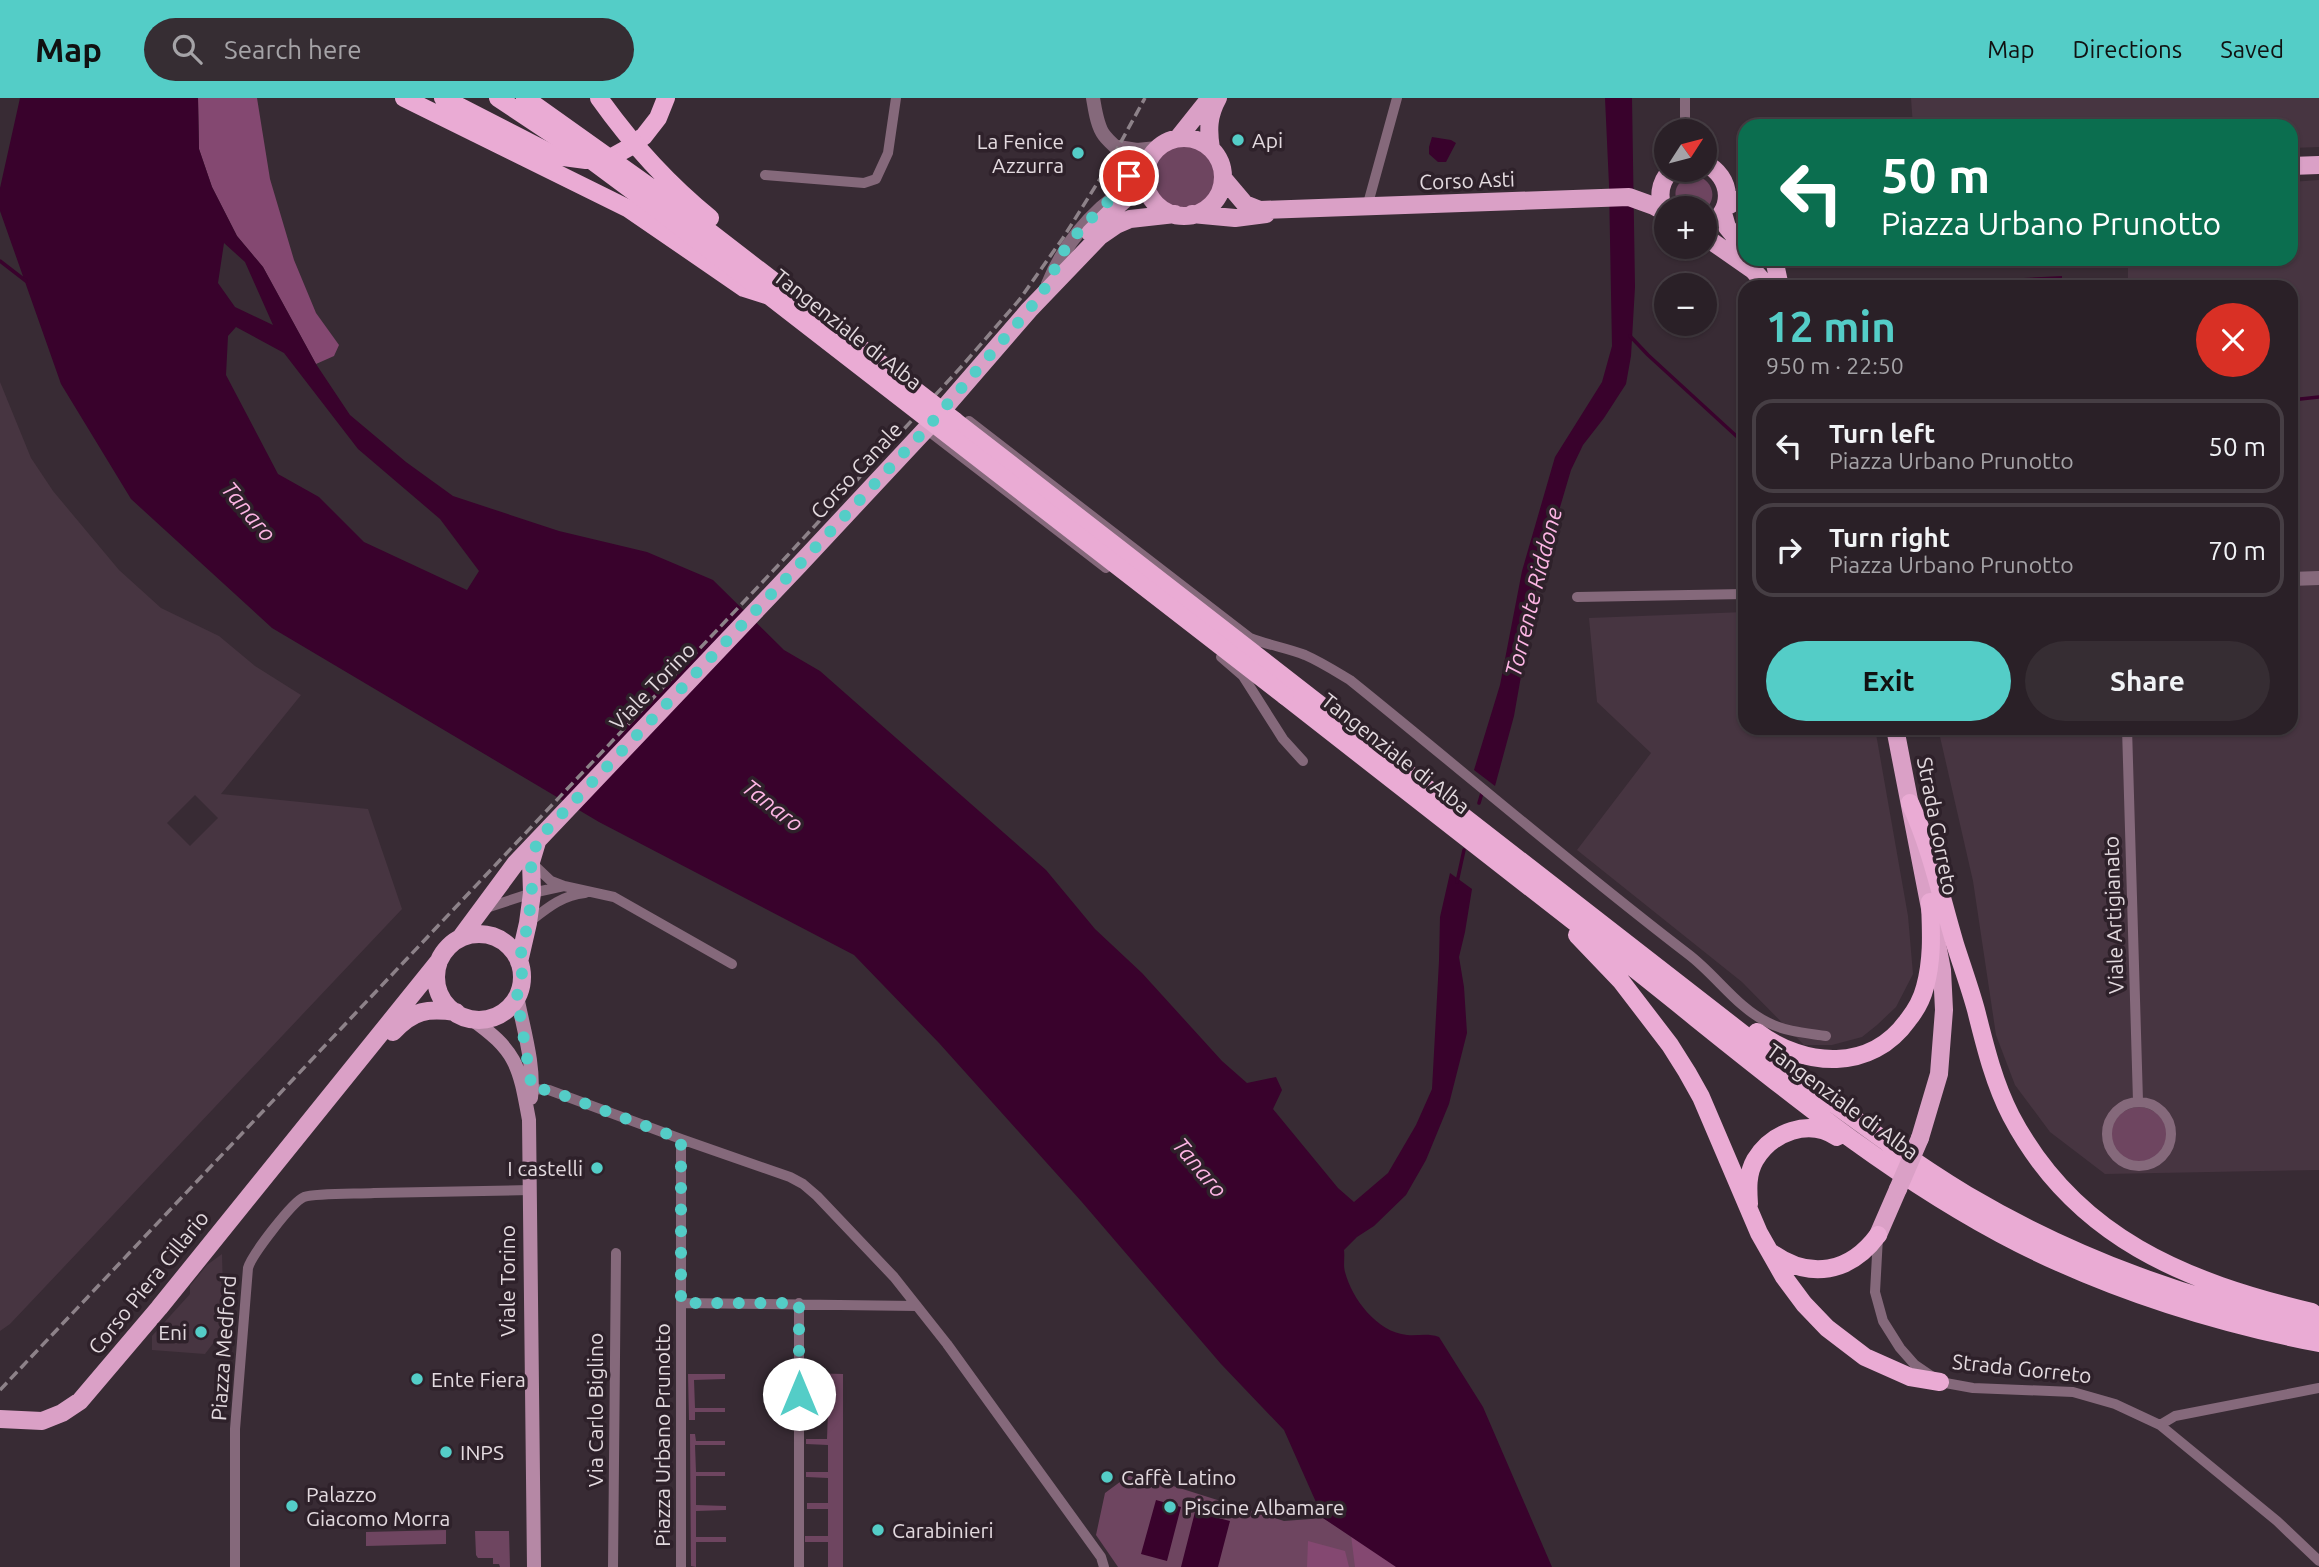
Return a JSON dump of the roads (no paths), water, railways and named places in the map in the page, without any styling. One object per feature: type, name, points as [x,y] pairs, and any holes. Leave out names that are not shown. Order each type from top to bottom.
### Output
[{"type":"highway","points":[[404,98],[629,209],[744,288],[775,291],[764,262],[690,201],[650,162],[622,131],[599,98]]},
{"type":"highway","points":[[443,98],[556,156],[586,160],[610,158],[644,136],[658,117],[666,98]]},
{"type":"highway","name":"Tangenziale di Alba","points":[[498,98],[591,160],[775,291],[1290,690],[1623,939],[1814,1089],[1896,1149],[1968,1195],[2026,1227],[2124,1270],[2225,1304],[2319,1325]]},
{"type":"highway","name":"Tangenziale di Alba","points":[[526,98],[667,199],[775,291]]},
{"type":"highway","name":"Tangenziale di Alba","points":[[1290,690],[1804,1104],[1885,1163],[2018,1243],[2061,1263],[2217,1320],[2319,1343]]},
{"type":"highway","points":[[1910,803],[1925,834],[1990,1063],[2011,1115],[2040,1162],[2073,1202],[2116,1236],[2178,1270],[2254,1298],[2319,1314]]},
{"type":"highway","points":[[1514,873],[1621,981],[1670,1045],[1701,1097],[1750,1214],[1784,1277],[1804,1304],[1828,1328],[1865,1357],[1910,1377],[1940,1382]]},
{"type":"highway","points":[[1623,939],[1712,997],[1770,1042],[1798,1054],[1822,1059],[1847,1058],[1865,1055],[1885,1044],[1901,1030],[1916,1009],[1925,989],[1932,944],[1930,902]]},
{"type":"highway","points":[[1750,1214],[1748,1186],[1756,1160],[1767,1147],[1796,1129],[1813,1127],[1827,1130],[1848,1145],[1885,1163]]},
{"type":"highway","points":[[1771,1252],[1795,1266],[1822,1270],[1850,1261],[1878,1235]]},
{"type":"main road","points":[[1178,138],[1210,98]]},
{"type":"main road","points":[[1212,149],[1196,140],[1178,138],[1157,148],[1147,163],[1145,181],[1158,206],[1184,214],[1201,211],[1213,202],[1220,191],[1223,178],[1220,164],[1212,149],[1208,128],[1210,111],[1218,98]]},
{"type":"main road","points":[[2298,166],[2319,165]]},
{"type":"main road","points":[[1717,171],[1728,190],[1724,210],[1727,227],[1738,240]]},
{"type":"main road","name":"Corso Asti","points":[[1223,178],[1245,204],[1260,210],[1633,197]]},
{"type":"main road","name":"Corso Canale","points":[[1029,310],[1093,230],[1145,181]]},
{"type":"main road","points":[[1654,208],[1633,197],[1655,182]]},
{"type":"main road","points":[[1725,182],[1738,186]]},
{"type":"main road","points":[[1717,219],[1738,201]]},
{"type":"main road","name":"Corso Asti","points":[[1184,214],[1236,218],[1307,209]]},
{"type":"main road","name":"Corso Canale","points":[[799,565],[926,429],[1029,310],[1100,236],[1130,219],[1184,214]]},
{"type":"main road","points":[[1717,245],[1738,260]]},
{"type":"main road","points":[[1747,266],[1762,280]]},
{"type":"main road","points":[[1760,266],[1774,280]]},
{"type":"main road","name":"Viale Torino","points":[[461,937],[515,864],[799,565]]},
{"type":"main road","name":"Strada Gorreto","points":[[1878,1235],[1920,1138],[1940,1074],[1944,1010],[1942,970],[1896,735]]},
{"type":"main road","name":"Viale Torino","points":[[519,962],[532,894],[531,862],[538,839]]},
{"type":"main road","points":[[473,934],[495,937],[507,944],[519,962],[522,974],[517,996],[500,1014],[486,1019],[463,1015],[444,1001],[436,975],[439,961],[452,943],[461,937],[473,934]]},
{"type":"main road","name":"Corso Piera Cillario","points":[[0,1419],[42,1421],[62,1413],[80,1401],[159,1308],[439,961]]},
{"type":"main road","name":"Viale Torino","points":[[517,996],[532,1089],[529,1120],[534,1567]]},
{"type":"main road","name":"Corso Piera Cillario","points":[[305,1126],[344,1089],[396,1028],[410,1016],[429,1010],[463,1015]]},
{"type":"main road","name":"Viale Torino","points":[[463,1015],[495,1036],[506,1048],[522,1084],[529,1120]]},
{"type":"street","points":[[765,175],[864,183],[876,179],[888,153],[896,98]]},
{"type":"street","points":[[1048,284],[1061,255],[1073,238],[1127,184],[1128,169],[1118,147],[1105,137],[1100,129],[1093,98]]},
{"type":"street","points":[[1367,207],[1397,98]]},
{"type":"street","points":[[1685,98],[1685,119]]},
{"type":"street","points":[[1118,147],[1137,150],[1157,148]]},
{"type":"street","points":[[947,404],[1250,638],[1303,655],[1339,673],[1470,776],[1614,897],[1697,961],[1751,1012],[1768,1023],[1789,1031],[1826,1036]]},
{"type":"street","points":[[926,429],[1243,676],[1283,739],[1303,761]]},
{"type":"street","points":[[2298,579],[2319,578]]},
{"type":"street","points":[[1577,597],[1738,594]]},
{"type":"street","name":"Viale Artigianato","points":[[2127,735],[2138,1101]]},
{"type":"street","points":[[531,862],[544,876],[564,886],[614,897],[732,964]]},
{"type":"street","points":[[482,909],[564,886]]},
{"type":"street","points":[[528,923],[568,896],[598,892]]},
{"type":"street","points":[[532,1089],[549,1090],[803,1184],[870,1250],[917,1306],[1047,1481],[1101,1557],[1104,1567]]},
{"type":"street","points":[[2138,1101],[2158,1108],[2165,1115],[2171,1135],[2163,1155],[2145,1165],[2134,1166],[2124,1163],[2110,1147],[2107,1127],[2118,1109],[2127,1103],[2138,1101]]},
{"type":"street","name":"Piazza Urbano Prunotto","points":[[681,1139],[681,1567]]},
{"type":"street","name":"Piazza Medford","points":[[235,1567],[235,1429],[250,1261],[297,1202],[304,1197],[530,1190]]},
{"type":"street","name":"Strada Gorreto","points":[[1878,1235],[1875,1292],[1883,1321],[1915,1365],[1940,1382],[1973,1388],[2073,1392],[2115,1404],[2160,1424],[2277,1521],[2319,1561]]},
{"type":"street","name":"Via Carlo Biglino","points":[[613,1567],[616,1253]]},
{"type":"street","name":"Piazza Urbano Prunotto","points":[[681,1303],[917,1306]]},
{"type":"street","points":[[799,1303],[799,1567]]},
{"type":"street","points":[[2160,1424],[2175,1416],[2319,1388]]},
{"type":"water","name":"Tanaro","points":[[20,98],[198,98],[199,149],[212,187],[237,236],[263,267],[316,364],[350,415],[406,462],[453,496],[559,531],[647,552],[713,580],[784,650],[820,671],[1046,870],[1095,929],[1142,973],[1222,1061],[1247,1083],[1276,1077],[1282,1090],[1273,1109],[1338,1188],[1354,1202],[1388,1173],[1416,1125],[1432,1089],[1440,917],[1450,873],[1472,889],[1459,957],[1467,1033],[1449,1104],[1426,1160],[1406,1195],[1344,1250],[1344,1269],[1353,1293],[1376,1321],[1396,1333],[1439,1337],[1483,1407],[1552,1567],[1396,1567],[1323,1518],[1284,1430],[1221,1364],[1081,1201],[939,1043],[854,955],[599,822],[272,628],[131,499],[61,384],[0,211],[0,188]],"holes":[[[224,243],[245,262],[273,325],[235,307],[218,283]],[[236,327],[284,353],[358,449],[440,519],[479,571],[467,590],[364,542],[319,497],[278,474],[226,375],[228,336]]]},
{"type":"water","points":[[1605,98],[1632,98],[1635,287],[1631,356],[1626,384],[1583,445],[1571,470],[1537,585],[1514,716],[1495,786],[1474,770],[1500,685],[1522,571],[1555,457],[1602,382],[1612,346]]},
{"type":"water","points":[[1432,137],[1456,143],[1446,162],[1438,162],[1429,154]]},
{"type":"water","points":[[2062,276],[2062,280],[1982,280]]},
{"type":"water","points":[[1156,1500],[1181,1507],[1167,1561],[1141,1554]]},
{"type":"water","points":[[1195,1512],[1230,1521],[1218,1567],[1181,1567]]},
{"type":"waterway","points":[[0,261],[26,281]]},
{"type":"waterway","points":[[1630,336],[1738,438]]},
{"type":"waterway","points":[[2298,399],[2319,397]]},
{"type":"waterway","name":"Torrente Riddone","points":[[1479,803],[1482,793]]},
{"type":"waterway","name":"Torrente Riddone","points":[[1457,882],[1464,850]]},
{"type":"railway","points":[[0,1390],[787,556],[962,366],[1020,299],[1063,238],[1105,171],[1145,98]]},
{"type":"place","name":"Api","points":[[1238,140]]},
{"type":"place","name":"La Fenice Azzurra","points":[[1078,153]]},
{"type":"place","name":"I castelli","points":[[597,1168]]},
{"type":"place","name":"Eni","points":[[201,1332]]},
{"type":"place","name":"Ente Fiera","points":[[417,1379]]},
{"type":"place","name":"INPS","points":[[446,1452]]},
{"type":"place","name":"Caffè Latino","points":[[1107,1477]]},
{"type":"place","name":"Palazzo Giacomo Morra","points":[[292,1506]]},
{"type":"place","name":"Piscine Albamare","points":[[1170,1507]]},
{"type":"place","name":"Carabinieri","points":[[878,1530]]}]
